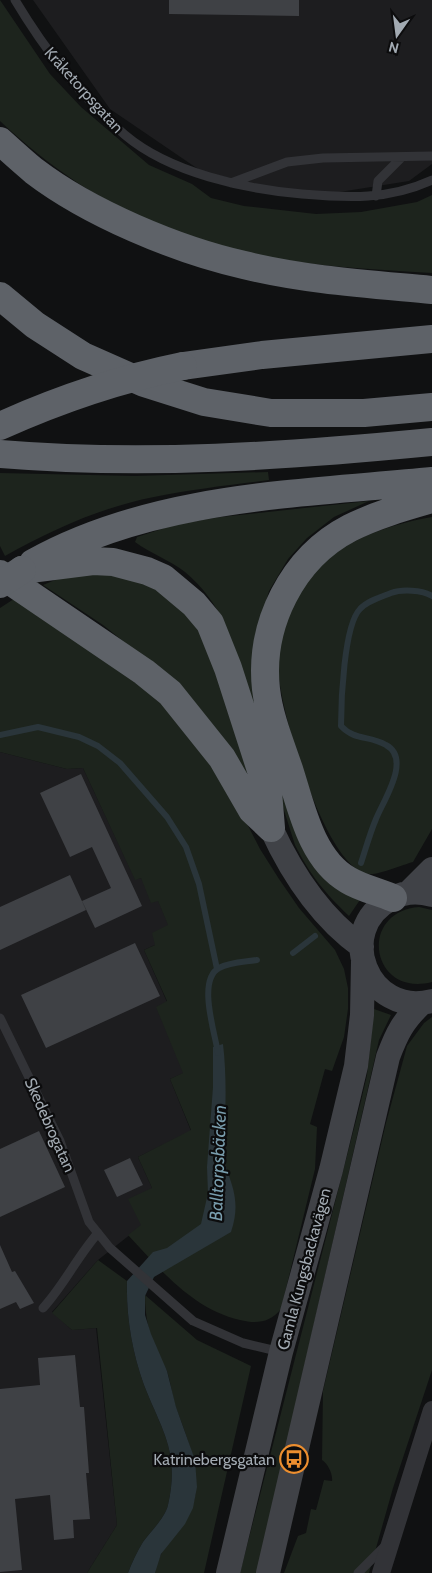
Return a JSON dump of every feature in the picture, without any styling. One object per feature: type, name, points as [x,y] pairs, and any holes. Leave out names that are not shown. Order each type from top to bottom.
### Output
[{"type":"highway","points":[[0,141],[35,171],[74,196],[174,245],[253,267],[324,279],[432,290]]},
{"type":"highway","points":[[0,296],[35,325],[83,356],[144,383],[204,402],[272,413],[364,414],[432,407]]},
{"type":"highway","points":[[0,426],[89,389],[133,376],[183,366],[262,355],[432,339]]},
{"type":"highway","points":[[0,454],[49,458],[160,460],[304,455],[432,442]]},
{"type":"highway","points":[[7,576],[64,556],[123,524],[219,503],[432,481]]},
{"type":"highway","points":[[401,895],[349,880],[336,872],[325,860],[309,830],[276,732],[266,690],[265,661],[271,628],[280,599],[298,571],[322,546],[349,529],[373,518],[432,499]]},
{"type":"highway","points":[[64,556],[93,562],[113,562],[147,571],[178,589],[210,623],[228,668],[268,792],[271,828]]},
{"type":"highway","points":[[7,576],[144,672],[170,693],[222,758],[252,810],[271,828]]},
{"type":"main road","points":[[271,828],[288,865],[313,899],[362,955],[370,976],[385,994],[399,1000],[427,1002]]},
{"type":"main road","name":"Gamla Kungsbackavägen","points":[[228,1573],[281,1352],[331,1170],[356,1066],[362,1015],[364,932],[370,918],[380,906],[401,895],[432,869]]},
{"type":"main road","points":[[401,895],[432,895]]},
{"type":"main road","name":"Gamla Kungsbackavägen","points":[[268,1573],[388,1057],[402,1025],[427,1002]]},
{"type":"street","points":[[381,1573],[432,1410]]},
{"type":"lane","name":"Kråketorpsgatan","points":[[15,0],[39,40],[82,91],[125,136],[158,155],[196,173],[230,183],[275,192],[318,195],[376,196],[397,193],[432,180]]},
{"type":"lane","points":[[230,183],[287,162],[323,158],[432,156]]},
{"type":"lane","points":[[376,196],[378,182],[401,158]]},
{"type":"lane","name":"Skedebrogatan","points":[[0,1018],[60,1140],[89,1222],[98,1233],[132,1269],[193,1321],[243,1343],[281,1352]]},
{"type":"lane","points":[[43,1308],[65,1280],[81,1252],[98,1233]]},
{"type":"lane","points":[[358,1573],[391,1539]]},
{"type":"shaded area","points":[[0,0],[50,74],[81,107],[149,165],[192,184],[211,198],[244,206],[316,214],[361,212],[417,202],[432,195],[432,273],[332,266],[265,257],[231,250],[167,230],[100,197],[38,154],[0,121]]},
{"type":"shaded area","points":[[33,0],[432,0],[432,164],[409,181],[308,197],[201,171],[110,109]]},
{"type":"shaded area","points":[[268,472],[269,480],[211,487],[154,497],[96,513],[40,537],[5,556],[0,546],[0,473],[135,476]]},
{"type":"shaded area","points":[[369,501],[334,517],[307,538],[288,559],[269,591],[259,625],[290,804],[364,894],[349,916],[306,866],[295,845],[225,624],[213,603],[185,572],[135,542],[137,537],[177,524],[221,517]]},
{"type":"shaded area","points":[[432,517],[432,829],[413,862],[369,874],[352,866],[336,845],[320,816],[306,781],[285,711],[278,662],[280,644],[287,616],[295,598],[312,574],[326,560],[358,540],[376,532]]},
{"type":"shaded area","points":[[106,573],[158,586],[196,624],[205,642],[243,751],[252,790],[128,645],[103,625],[43,585],[60,578]]},
{"type":"shaded area","points":[[17,597],[130,672],[195,736],[237,804],[260,849],[279,879],[299,908],[335,950],[344,969],[348,988],[348,1009],[344,1037],[332,1071],[325,1069],[310,1124],[317,1127],[315,1169],[281,1309],[267,1320],[257,1322],[240,1320],[223,1315],[207,1307],[178,1286],[128,1235],[141,1225],[128,1199],[152,1188],[138,1157],[191,1130],[170,1079],[183,1073],[156,1007],[167,1001],[144,950],[155,945],[152,933],[168,925],[158,901],[151,903],[141,878],[135,880],[83,768],[67,769],[0,752],[0,608]]},
{"type":"shaded area","points":[[0,752],[67,769],[83,768],[135,879],[141,878],[158,900],[169,926],[155,945],[144,950],[167,1002],[157,1007],[184,1073],[170,1079],[191,1131],[138,1157],[152,1188],[141,1226],[98,1260],[52,1312],[72,1330],[96,1328],[117,1525],[87,1573],[0,1573]]},
{"type":"shaded area","points":[[419,907],[432,910],[432,982],[411,984],[396,978],[385,967],[379,952],[380,937],[386,923],[399,912]]},
{"type":"shaded area","points":[[374,1009],[391,1015],[379,1040],[257,1573],[240,1573],[361,1101],[367,1075]]},
{"type":"shaded area","points":[[432,1017],[432,1370],[393,1488],[369,1573],[284,1573],[298,1536],[306,1533],[311,1509],[316,1510],[324,1480],[332,1481],[330,1469],[322,1460],[323,1391],[386,1123],[407,1046],[424,1023]]},
{"type":"shaded area","points":[[98,1260],[127,1281],[129,1321],[136,1360],[144,1385],[163,1429],[172,1470],[171,1487],[166,1510],[161,1520],[143,1542],[128,1573],[87,1573],[117,1525],[97,1328],[72,1330],[52,1313]]},
{"type":"shaded area","points":[[145,1295],[197,1340],[251,1366],[204,1573],[155,1573],[163,1551],[183,1523],[194,1502],[196,1479],[190,1448],[167,1371],[158,1355],[150,1333]]},
{"type":"water","points":[[223,1044],[226,1092],[225,1121],[222,1137],[223,1153],[236,1205],[231,1232],[154,1277],[145,1296],[145,1315],[167,1371],[176,1407],[195,1460],[197,1487],[193,1508],[185,1524],[161,1554],[155,1573],[128,1573],[143,1542],[161,1520],[166,1510],[171,1487],[172,1470],[163,1429],[144,1385],[136,1360],[129,1321],[127,1281],[153,1252],[167,1248],[201,1224],[208,1193],[207,1167],[213,1087],[213,1047]]},
{"type":"building","points":[[169,0],[299,0],[299,16],[169,14]]},
{"type":"building","points":[[81,774],[142,906],[95,928],[82,901],[111,888],[92,847],[70,857],[40,793]]},
{"type":"building","points":[[70,875],[86,910],[0,950],[0,907]]},
{"type":"building","points":[[135,943],[160,996],[46,1048],[21,995]]},
{"type":"building","points":[[39,1131],[65,1187],[0,1217],[0,1149]]},
{"type":"building","points":[[130,1158],[143,1185],[117,1197],[104,1170]]},
{"type":"building","points":[[0,1245],[12,1272],[15,1271],[34,1303],[20,1309],[16,1302],[0,1309]]},
{"type":"building","points":[[75,1355],[80,1407],[84,1407],[89,1473],[86,1473],[90,1519],[73,1520],[74,1538],[54,1540],[50,1495],[15,1499],[22,1570],[0,1572],[0,1389],[40,1385],[38,1358]]},
{"type":"waterway","name":"Balltorpsbäcken","points":[[361,863],[374,824],[393,780],[396,760],[393,751],[386,745],[352,734],[341,726],[344,664],[350,631],[360,609],[374,600],[401,591],[418,591],[432,596]]},
{"type":"waterway","points":[[0,735],[38,727],[79,737],[98,746],[120,763],[167,817],[186,847],[199,884],[217,969]]},
{"type":"waterway","name":"Balltorpsbäcken","points":[[293,953],[315,936]]},
{"type":"waterway","name":"Balltorpsbäcken","points":[[218,1053],[208,995],[209,984],[213,974],[219,968],[228,964],[257,960]]},
{"type":"place","name":"Katrinebergsgatan","points":[[294,1459]]}]
